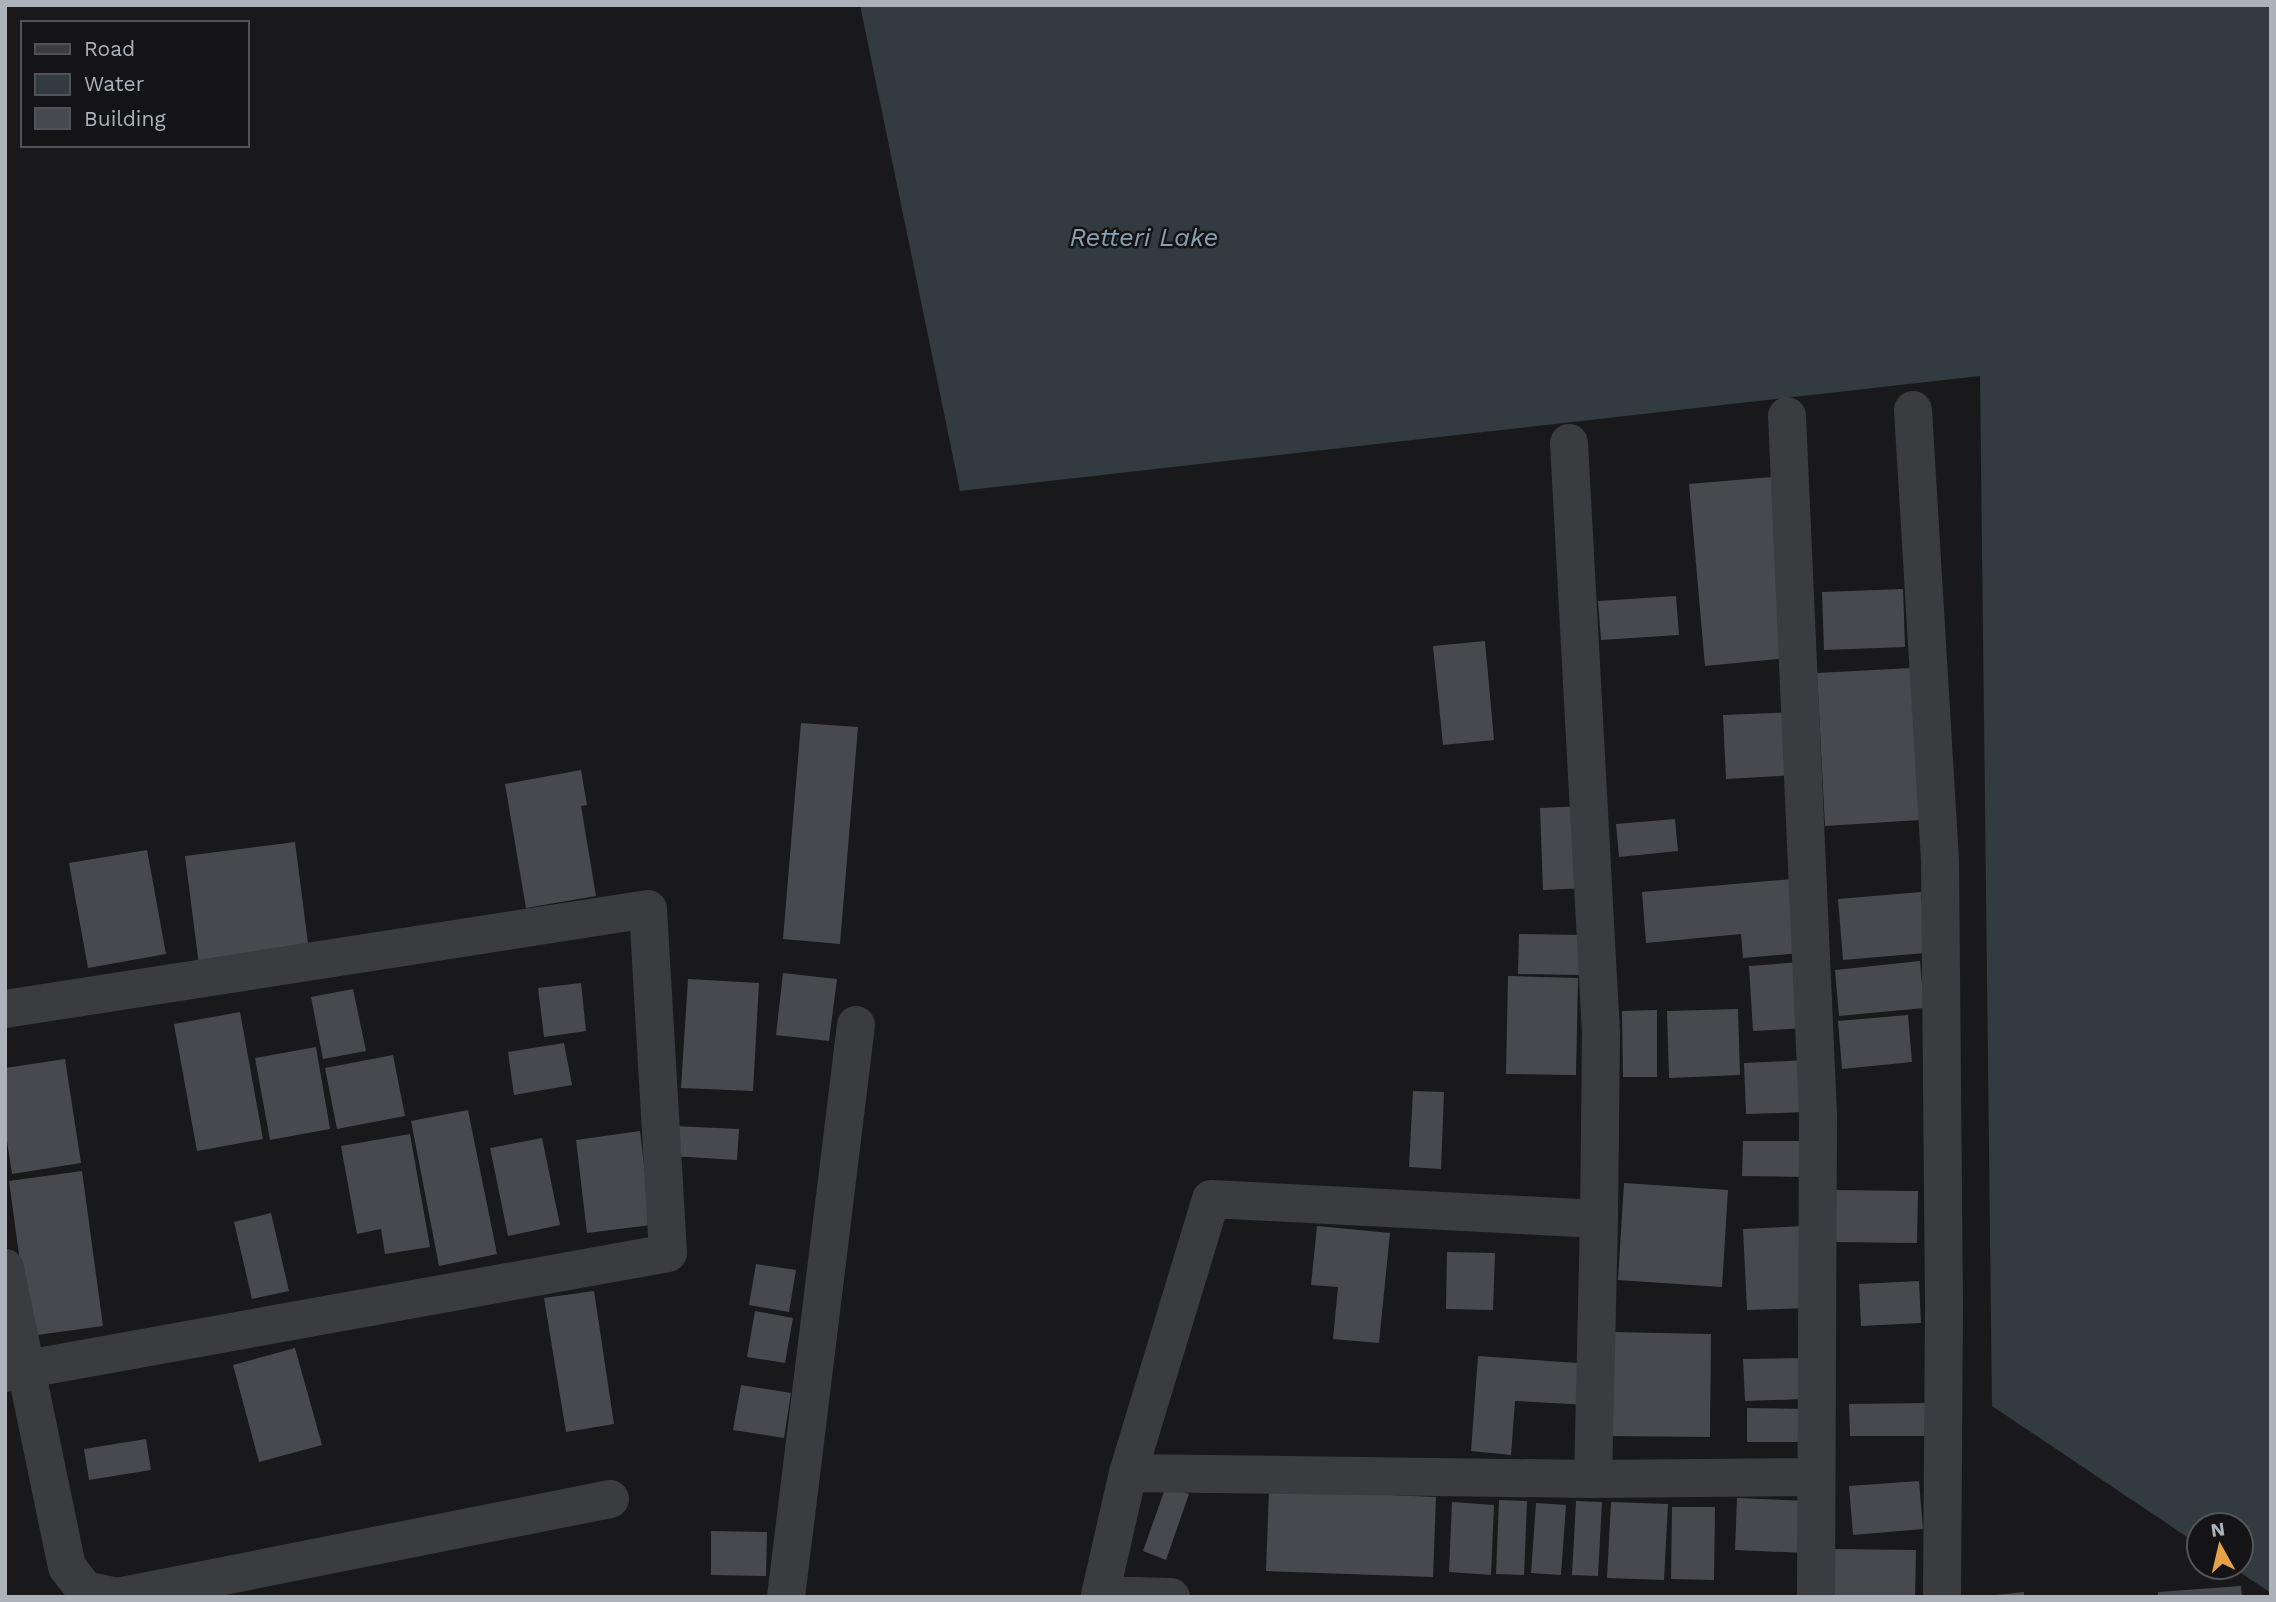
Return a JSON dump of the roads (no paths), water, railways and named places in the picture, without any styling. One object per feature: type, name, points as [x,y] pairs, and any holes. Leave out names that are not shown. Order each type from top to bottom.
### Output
[{"type":"street","points":[[1913,410],[1940,860],[1944,1305],[1942,1597]]},
{"type":"street","points":[[1787,416],[1818,1115],[1816,1597]]},
{"type":"street","points":[[1569,443],[1601,1033],[1593,1479]]},
{"type":"street","points":[[5,1009],[648,909],[668,1253],[16,1371]]},
{"type":"street","points":[[786,1597],[856,1025]]},
{"type":"street","points":[[1171,1597],[1100,1596],[1128,1473],[1211,1199],[1599,1219]]},
{"type":"street","points":[[5,1268],[16,1371],[67,1567],[85,1590],[118,1597],[610,1499]]},
{"type":"street","points":[[1128,1473],[1593,1479],[1816,1477]]},
{"type":"water","name":"Retteri Lake","points":[[860,5],[2271,5],[2271,1593],[2253,1581],[2255,1511],[2185,1511],[2185,1536],[1992,1406],[1980,376],[960,491]]}]
